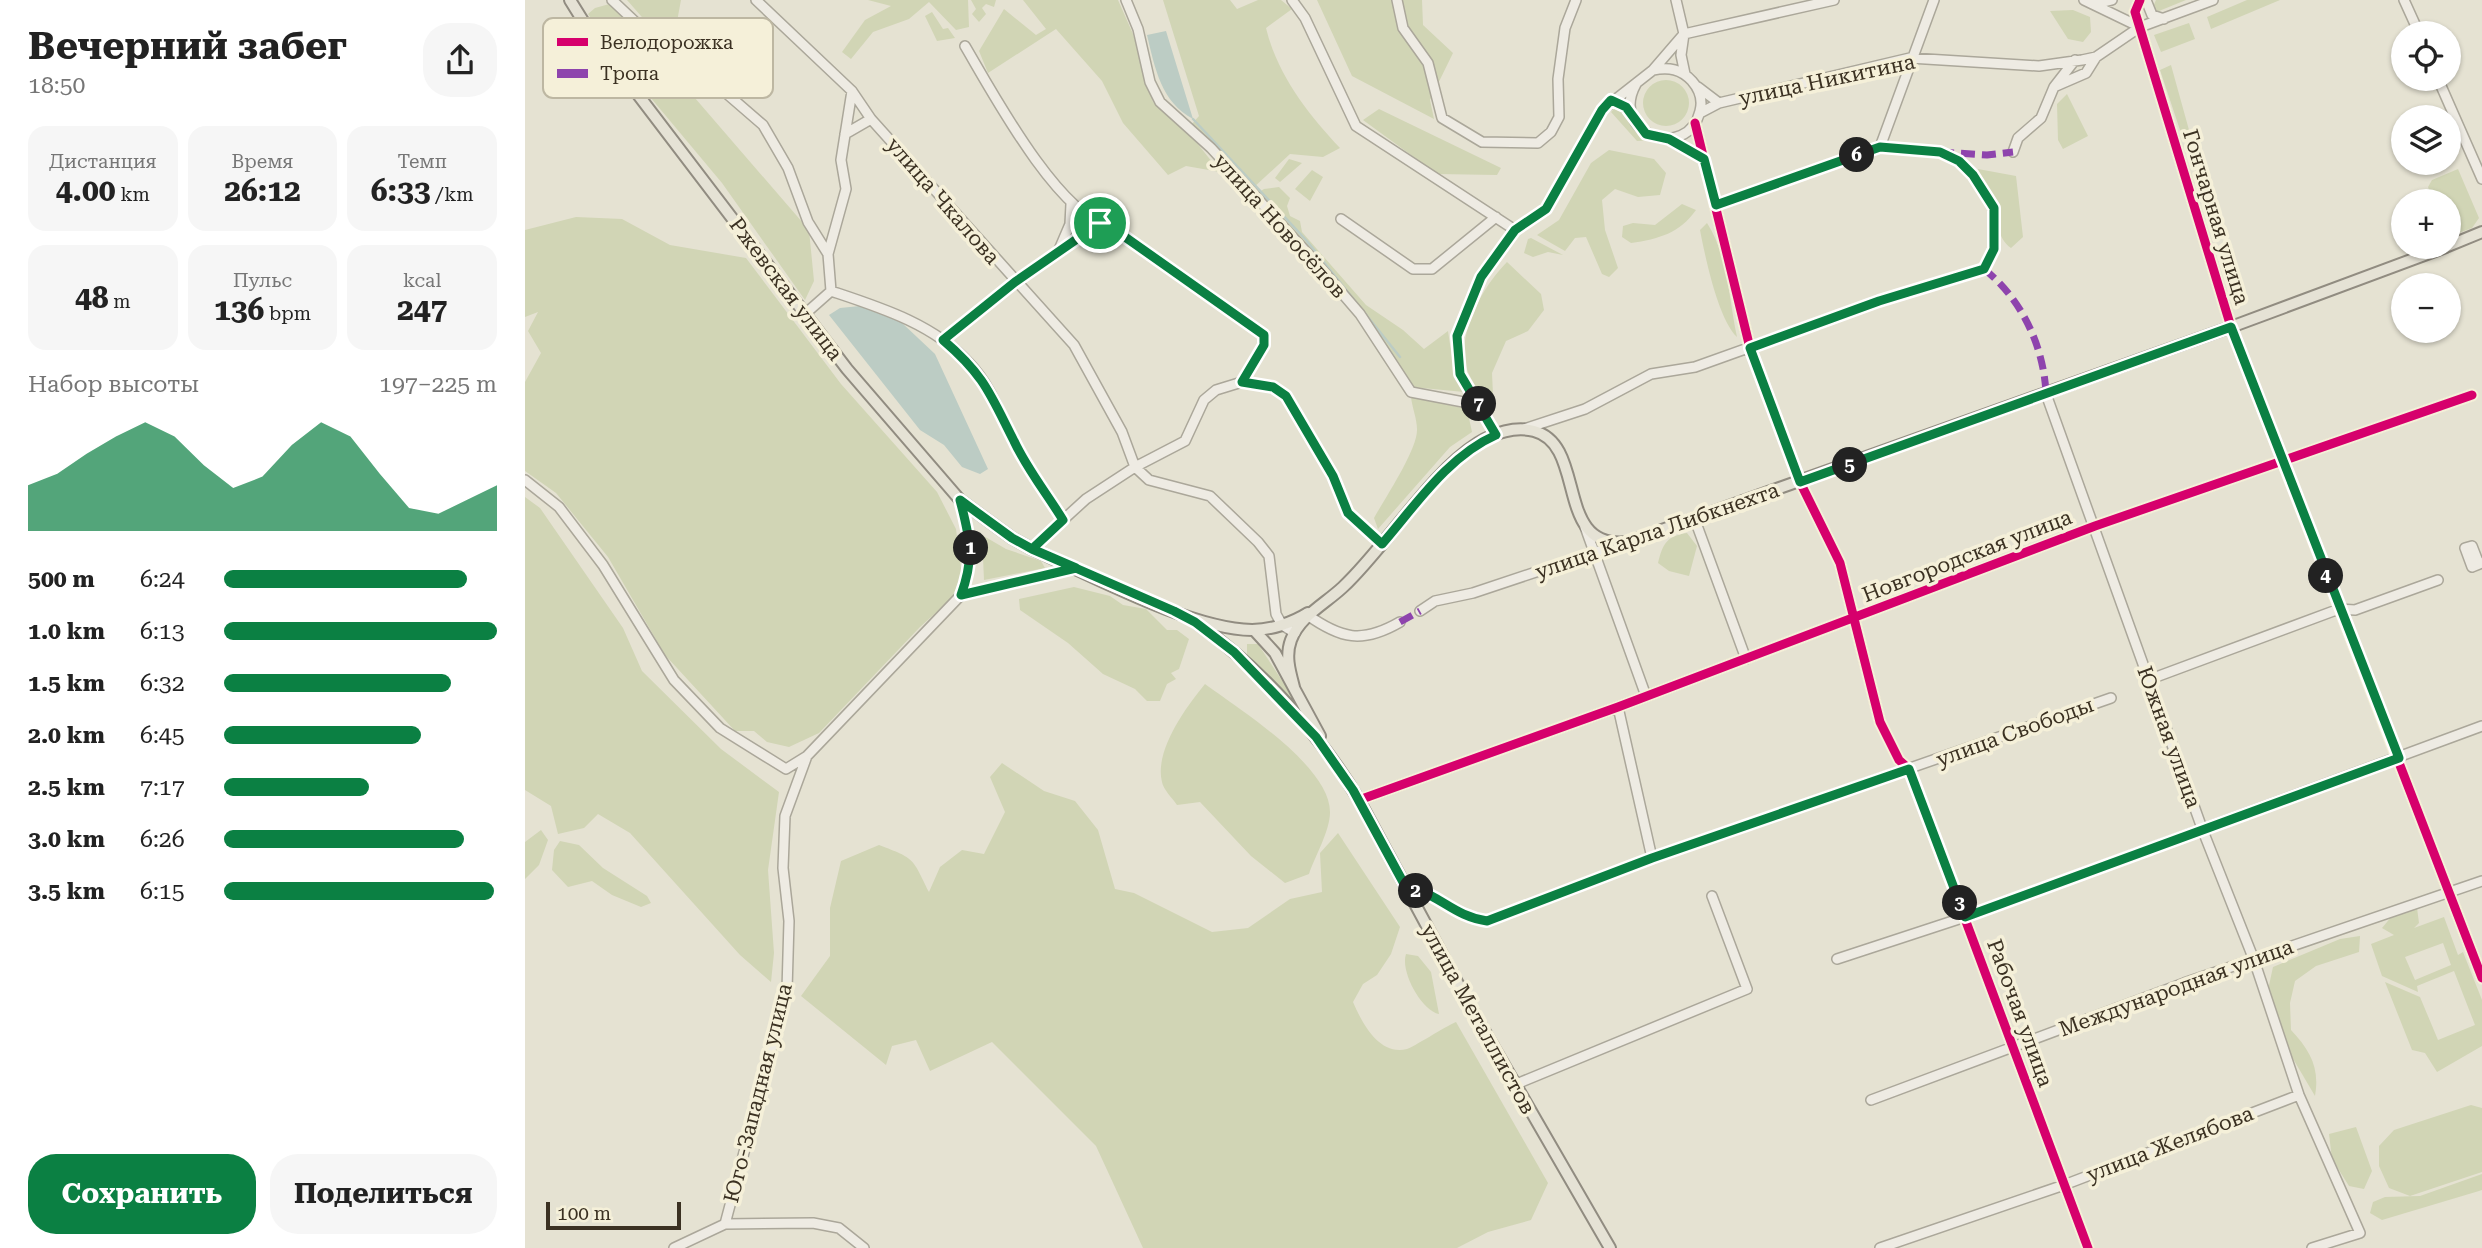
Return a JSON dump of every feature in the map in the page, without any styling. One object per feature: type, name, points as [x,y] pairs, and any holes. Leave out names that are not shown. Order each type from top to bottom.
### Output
[{"type":"main road","name":"Ржевская улица","points":[[570,0],[582,18]]},
{"type":"main road","name":"Ржевская улица","points":[[640,98],[847,369],[960,500],[1012,538],[1032,549],[1174,611]]},
{"type":"main road","name":"улица Карла Либкнехта","points":[[2461,240],[2482,232]]},
{"type":"main road","name":"улица Карла Либкнехта","points":[[1628,542],[2046,394],[2412,259]]},
{"type":"main road","points":[[1174,611],[1204,622],[1249,629],[1282,625],[1307,615],[1342,589],[1456,462],[1478,443],[1496,435],[1523,430],[1540,433],[1558,452],[1585,526],[1599,539],[1628,542]]},
{"type":"main road","name":"улица Металлистов","points":[[1174,611],[1195,622],[1234,652],[1331,757],[1359,800],[1514,1085],[1610,1248]]},
{"type":"main road","points":[[1294,687],[1288,656],[1294,633],[1307,615]]},
{"type":"main road","points":[[1234,652],[1249,629]]},
{"type":"main road","points":[[1249,629],[1266,642],[1294,687],[1331,757]]},
{"type":"street","name":"Ржевская улица","points":[[613,0],[632,18]]},
{"type":"street","name":"улица Чкалова","points":[[756,0],[852,91],[871,119],[1074,345],[1122,432],[1135,467]]},
{"type":"street","name":"улица Новосёлов","points":[[1125,0],[1138,29],[1150,82],[1160,102],[1211,148],[1311,257],[1360,314],[1411,392],[1479,405]]},
{"type":"street","points":[[1293,0],[1305,18],[1356,125],[1515,230]]},
{"type":"street","points":[[1397,0],[1403,28],[1427,63],[1442,118],[1482,142],[1525,143],[1538,143],[1551,132],[1559,117],[1558,79],[1565,28],[1576,0]]},
{"type":"street","points":[[1676,0],[1684,34],[1681,55],[1685,74]]},
{"type":"street","points":[[1496,435],[1460,374],[1457,336],[1481,277],[1515,230],[1546,209],[1602,110],[1611,100],[1653,70],[1684,34],[1834,0]]},
{"type":"street","points":[[1880,147],[1910,58],[1934,0]]},
{"type":"street","points":[[2084,0],[2140,27]]},
{"type":"street","points":[[2096,4],[2112,0]]},
{"type":"street","name":"Гончарная улица","points":[[2140,0],[2135,12],[2231,327],[2482,978]]},
{"type":"street","points":[[2146,0],[2152,15],[2168,19]]},
{"type":"street","name":"улица Никитина","points":[[1700,113],[1719,103],[1910,58],[2039,66],[2096,57],[2140,27],[2168,19],[2213,0]]},
{"type":"street","points":[[2404,0],[2414,21]]},
{"type":"street","points":[[965,46],[1022,138],[1071,204],[1100,223],[1108,225],[1264,335],[1264,345],[1242,382]]},
{"type":"street","points":[[2054,87],[2086,73],[2096,57]]},
{"type":"street","points":[[2013,152],[2018,138],[2041,118],[2054,87],[2075,60]]},
{"type":"street","points":[[1653,70],[1673,69],[1685,74],[1719,103]]},
{"type":"street","points":[[1632,115],[1630,103],[1637,82]]},
{"type":"street","points":[[1669,139],[1683,135],[1695,123],[1701,103],[1696,86]]},
{"type":"street","points":[[828,254],[846,189],[841,160],[852,91]]},
{"type":"street","points":[[2443,91],[2482,178]]},
{"type":"street","name":"Ржевская улица","points":[[732,98],[763,125],[788,168],[808,222],[828,254],[831,292],[880,307],[943,340],[969,362],[989,388],[1014,441],[1063,520]]},
{"type":"street","points":[[1611,100],[1626,107],[1646,134],[1669,139],[1704,159]]},
{"type":"street","points":[[845,134],[871,119]]},
{"type":"street","name":"Рабочая улица","points":[[1695,123],[1750,348],[1800,482],[1840,563],[1859,646],[1876,697],[1880,722],[1899,760],[1909,769],[2088,1248]]},
{"type":"street","points":[[1523,430],[1585,409],[1651,374],[1695,367],[1879,301],[1984,269],[1994,249],[1994,208],[1988,195],[1959,161],[1940,152],[1880,147],[1716,205]]},
{"type":"street","points":[[1057,253],[1070,224],[1071,204]]},
{"type":"street","points":[[1341,219],[1413,270],[1431,270],[1496,217]]},
{"type":"street","points":[[943,340],[1015,282],[1100,223]]},
{"type":"street","points":[[805,314],[831,292]]},
{"type":"street","points":[[1032,549],[1086,499],[1135,467],[1185,441],[1204,400],[1216,390],[1242,382],[1273,387],[1286,396],[1327,465],[1348,513],[1382,544]]},
{"type":"street","name":"Южная улица","points":[[2046,394],[2203,831],[2254,960],[2299,1095],[2360,1233],[2312,1248]]},
{"type":"street","name":"Новгородская улица","points":[[1359,800],[1618,707],[2095,526],[2472,395]]},
{"type":"street","points":[[1135,467],[1149,480],[1210,496],[1258,542],[1269,556],[1274,602],[1282,625],[1294,633]]},
{"type":"street","points":[[525,481],[559,507],[603,565],[674,680],[720,728],[797,778]]},
{"type":"street","points":[[786,769],[807,756],[961,595],[970,569],[971,540],[960,500]]},
{"type":"street","points":[[1695,520],[1746,659]]},
{"type":"street","points":[[1585,526],[1646,696]]},
{"type":"street","name":"улица Карла Либкнехта","points":[[1420,611],[1436,601],[1473,593],[1628,542]]},
{"type":"street","points":[[961,595],[1076,568]]},
{"type":"street","points":[[2148,680],[2339,608],[2355,610],[2438,580]]},
{"type":"street","points":[[1307,615],[1351,638],[1384,631],[1400,622]]},
{"type":"street","name":"улица Свободы","points":[[1409,893],[1419,890],[1437,897],[1465,918],[1487,921],[1652,858],[2111,698]]},
{"type":"street","points":[[1618,707],[1652,858]]},
{"type":"street","points":[[1837,959],[1965,917],[2482,726]]},
{"type":"street","name":"Юго-Западная улица","points":[[725,1224],[787,990],[789,921],[783,868],[785,816],[807,756]]},
{"type":"street","name":"Международная улица","points":[[1871,1100],[2014,1046],[2482,881]]},
{"type":"street","points":[[1514,1085],[1747,989],[1712,897]]},
{"type":"street","name":"улица Желябова","points":[[1880,1248],[2064,1185],[2299,1095]]},
{"type":"street","name":"Юго-Западная улица","points":[[674,1248],[725,1224],[813,1223],[839,1228],[864,1248]]},
{"type":"green space","points":[[627,0],[681,0],[678,18],[643,18]]},
{"type":"green space","points":[[868,0],[968,0],[969,27],[956,30],[929,2],[909,19],[873,32],[851,59],[842,52],[865,20],[891,6]]},
{"type":"green space","points":[[971,0],[996,0],[994,7],[986,4],[982,8],[986,14],[979,22],[972,14],[976,9]]},
{"type":"green space","points":[[1023,0],[1118,0],[1133,34],[1153,102],[1197,143],[1220,172],[1186,166],[1168,175],[1123,123],[1102,81],[1056,29],[988,73],[979,51],[1004,9],[1036,35],[1046,29]]},
{"type":"green space","points":[[1163,0],[1230,0],[1237,9],[1258,0],[1281,0],[1292,9],[1266,28],[1271,45],[1295,92],[1340,148],[1323,157],[1290,154],[1252,189],[1191,125],[1199,116]]},
{"type":"green space","points":[[1317,0],[1422,0],[1423,25],[1453,53],[1430,100],[1434,119],[1352,76]]},
{"type":"green space","points":[[2156,0],[2186,0],[2159,11],[2152,9]]},
{"type":"green space","points":[[2247,0],[2280,0],[2211,29],[2207,17]]},
{"type":"green space","points":[[613,3],[626,18],[591,18],[588,14],[595,8]]},
{"type":"green space","points":[[2073,10],[2090,17],[2091,32],[2083,42],[2068,39],[2050,11]]},
{"type":"green space","points":[[932,12],[943,29],[948,28],[955,38],[937,41],[925,16]]},
{"type":"green space","points":[[2189,23],[2195,39],[2161,52],[2154,35]]},
{"type":"green space","points":[[2171,65],[2189,130],[2182,136],[2160,70]]},
{"type":"green space","points":[[1666,80],[1682,87],[1689,103],[1682,119],[1666,126],[1650,119],[1643,103],[1650,87]]},
{"type":"green space","points":[[2067,94],[2088,136],[2063,149],[2058,140],[2057,104]]},
{"type":"green space","points":[[651,98],[695,98],[809,230],[814,281],[805,300],[722,183]]},
{"type":"green space","points":[[1615,108],[1623,112],[1636,131],[1654,140],[1637,141],[1611,112]]},
{"type":"green space","points":[[1379,109],[1501,168],[1497,175],[1437,174],[1363,120]]},
{"type":"green space","points":[[1609,150],[1654,159],[1666,173],[1660,195],[1638,197],[1615,189],[1602,200],[1605,230],[1618,268],[1609,277],[1602,274],[1586,237],[1575,238],[1565,251],[1537,235],[1559,220],[1591,163]]},
{"type":"green space","points":[[1289,159],[1302,163],[1280,182],[1275,178]]},
{"type":"green space","points":[[1978,169],[2016,176],[2023,237],[2011,248],[2001,235],[1992,199],[1975,174]]},
{"type":"green space","points":[[1312,170],[1323,177],[1310,201],[1295,189]]},
{"type":"green space","points":[[2444,175],[2461,175],[2479,218],[2472,228],[2461,232],[2461,189],[2429,189],[2432,180]]},
{"type":"green space","points":[[1279,187],[1290,198],[1287,206],[1290,216],[1300,221],[1302,232],[1366,305],[1403,330],[1424,349],[1448,331],[1453,364],[1464,392],[1412,387],[1311,249],[1256,194],[1264,189]]},
{"type":"green space","points":[[1682,204],[1696,210],[1676,229],[1660,237],[1631,243],[1622,237],[1623,226],[1633,223],[1655,225]]},
{"type":"green space","points":[[576,217],[622,219],[670,245],[746,258],[841,384],[937,492],[956,529],[962,576],[951,599],[920,627],[819,733],[789,747],[767,742],[754,731],[735,731],[665,655],[608,557],[556,493],[525,471],[525,382],[541,353],[528,331],[538,312],[525,317],[525,230]]},
{"type":"green space","points":[[1707,223],[1724,263],[1737,337],[1718,302],[1709,271],[1700,230]]},
{"type":"green space","points":[[1531,238],[1563,255],[1548,252],[1533,257],[1524,253],[1528,239]]},
{"type":"green space","points":[[1507,262],[1541,294],[1544,310],[1528,331],[1506,341],[1492,373],[1493,395],[1486,400],[1468,372],[1465,343],[1473,312],[1480,298]]},
{"type":"green space","points":[[1411,397],[1467,409],[1472,432],[1450,447],[1378,529],[1374,518],[1407,461],[1416,438],[1417,425]]},
{"type":"green space","points":[[525,497],[540,508],[623,628],[642,671],[721,749],[779,792],[768,870],[774,953],[771,982],[740,955],[630,833],[598,814],[584,828],[558,834],[551,806],[525,790]]},
{"type":"green space","points":[[1687,533],[1697,546],[1689,576],[1669,571],[1658,563],[1667,542],[1675,536]]},
{"type":"green space","points":[[982,535],[1006,549],[1041,561],[1045,568],[984,580]]},
{"type":"green space","points":[[1074,587],[1110,596],[1123,605],[1146,609],[1167,630],[1177,630],[1189,639],[1179,669],[1171,673],[1176,679],[1167,684],[1160,701],[1147,701],[1135,689],[1103,674],[1068,643],[1020,610],[1019,599]]},
{"type":"green space","points":[[1247,644],[1258,644],[1300,708],[1297,709],[1247,657]]},
{"type":"green space","points":[[1205,684],[1280,740],[1315,776],[1326,794],[1329,819],[1309,874],[1285,883],[1251,856],[1200,802],[1177,805],[1164,788],[1161,770],[1167,743],[1181,717]]},
{"type":"green space","points":[[1002,763],[1044,791],[1075,801],[1098,830],[1115,889],[1134,893],[1212,932],[1248,928],[1290,899],[1322,892],[1320,853],[1338,833],[1400,927],[1391,954],[1377,975],[1363,984],[1353,1002],[1373,1036],[1388,1048],[1397,1050],[1410,1048],[1456,1022],[1548,1183],[1531,1220],[1488,1232],[1457,1248],[1143,1248],[1096,1146],[992,1042],[930,1071],[916,1040],[892,1046],[886,1065],[801,996],[830,956],[830,908],[841,861],[879,845],[907,857],[919,872],[929,892],[940,867],[962,850],[984,854],[1005,812],[990,777]]},
{"type":"green space","points":[[541,830],[548,840],[539,865],[525,879],[525,842]]},
{"type":"green space","points":[[560,841],[579,845],[603,868],[647,896],[651,903],[641,907],[612,895],[592,881],[568,887],[552,870],[554,850]]},
{"type":"green space","points":[[2417,908],[2419,923],[2414,928],[2444,917],[2458,955],[2463,952],[2482,1000],[2482,1046],[2437,1072],[2425,1053],[2412,1050],[2385,982],[2420,997],[2438,1040],[2475,1025],[2454,971],[2417,986],[2418,992],[2382,976],[2371,944],[2394,935],[2382,928],[2392,916]],"holes":[[[2443,943],[2451,965],[2415,980],[2405,957]]]},
{"type":"green space","points":[[2360,936],[2359,952],[2316,966],[2295,981],[2290,1003],[2291,1030],[2303,1045],[2315,1068],[2315,1096],[2292,1057],[2268,990],[2273,967],[2340,939]]},
{"type":"green space","points":[[1406,954],[1418,956],[1431,972],[1439,1014],[1425,1005],[1413,989],[1406,970]]},
{"type":"green space","points":[[2471,1105],[2482,1108],[2482,1172],[2410,1196],[2389,1188],[2379,1166],[2379,1146],[2394,1130]]},
{"type":"green space","points":[[2356,1127],[2372,1171],[2364,1189],[2349,1186],[2332,1159],[2329,1134]]},
{"type":"green space","points":[[2482,1174],[2482,1190],[2382,1220],[2370,1213],[2373,1202],[2385,1197],[2420,1196]]},
{"type":"shaded area","points":[[1166,31],[1193,119],[1182,112],[1166,94],[1157,72],[1147,35]]},
{"type":"shaded area","points":[[860,306],[901,322],[935,354],[988,469],[980,474],[962,467],[944,445],[920,430],[829,315],[840,308]]},
{"type":"waterway","points":[[1193,119],[1306,240],[1400,357]]},
{"type":"marked path","points":[[1940,152],[1987,155],[2013,152]]},
{"type":"marked path","points":[[1984,269],[2009,295],[2029,325],[2041,359],[2046,394]]},
{"type":"marked path","points":[[1400,622],[1420,611]]},
{"type":"cycle path","points":[[2140,0],[2135,12],[2231,327],[2482,978]]},
{"type":"cycle path","points":[[1695,123],[1750,348],[1800,482],[1840,563],[1880,722],[1899,760],[1909,769],[2088,1248]]},
{"type":"cycle path","points":[[1359,800],[1618,707],[2095,526],[2472,395]]},
{"type":"route","points":[[1100,223],[1015,282],[943,340],[969,362],[989,388],[1014,441],[1063,520],[1032,549],[1076,568],[1022,581],[961,595],[970,569],[971,540],[960,500],[1012,538],[1032,549],[1174,611],[1195,622],[1234,652],[1316,737],[1353,790],[1409,893],[1419,890],[1437,897],[1465,918],[1487,921],[1701,840],[1909,769],[1965,917],[2399,758],[2231,327],[1800,482],[1750,348],[1879,301],[1931,288],[1984,269],[1994,249],[1994,208],[1973,175],[1959,161],[1940,152],[1880,147],[1716,205],[1704,159],[1669,139],[1646,134],[1637,126],[1626,107],[1611,100],[1602,110],[1546,209],[1515,230],[1481,277],[1457,336],[1460,374],[1496,435],[1478,443],[1456,462],[1382,544],[1348,513],[1333,476],[1286,396],[1273,387],[1242,382],[1264,345],[1264,335],[1108,225],[1100,223]]}]
